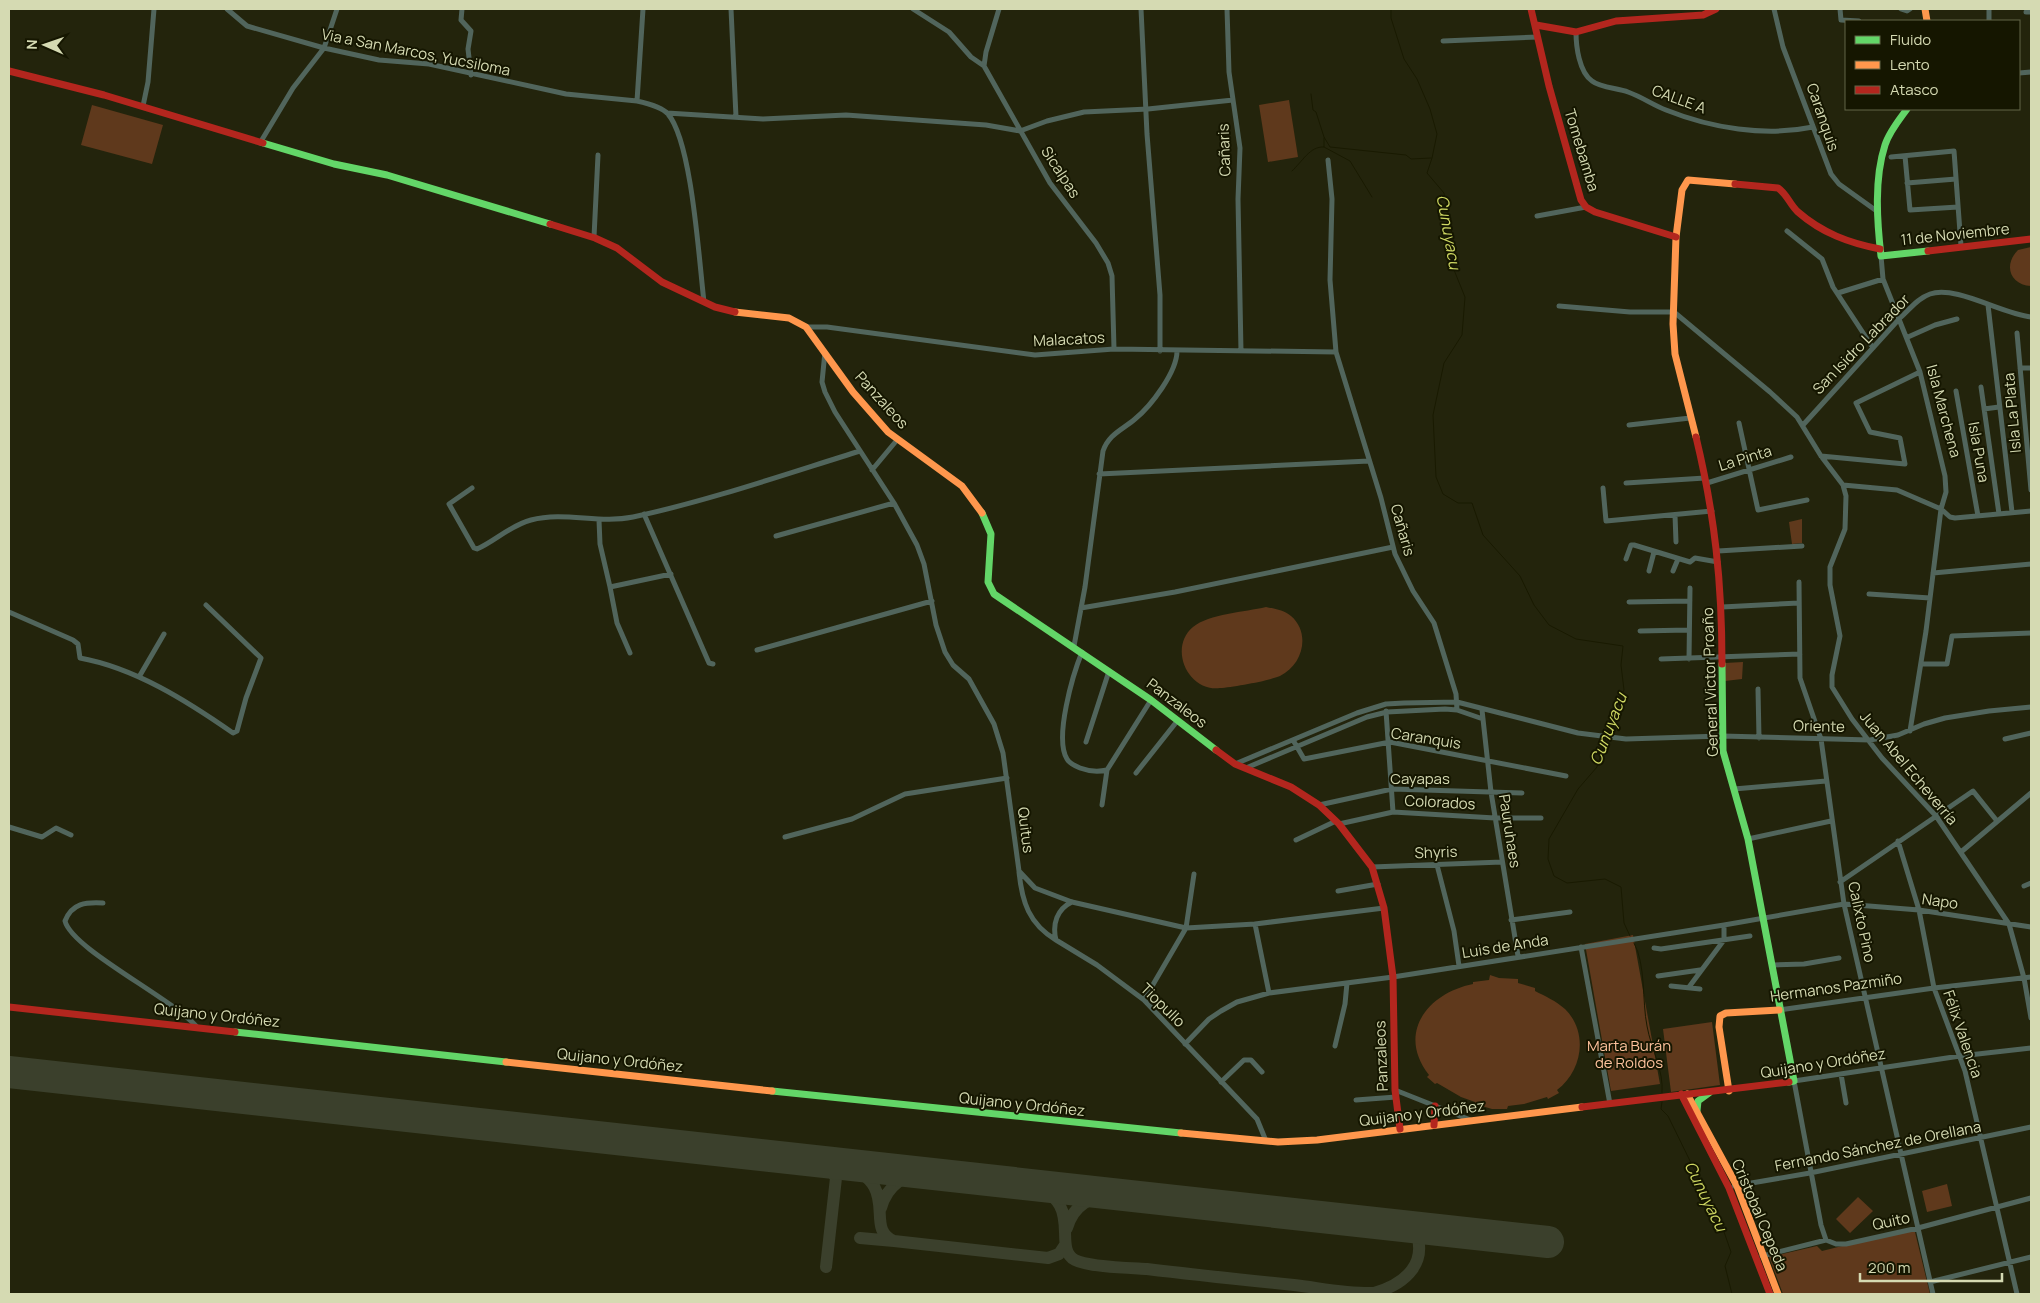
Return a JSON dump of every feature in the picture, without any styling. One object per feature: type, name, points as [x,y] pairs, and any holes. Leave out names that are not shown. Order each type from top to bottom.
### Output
[{"type":"street","points":[[142,106],[148,82],[154,9]]},
{"type":"street","name":"Via a San Marcos, Yucsiloma","points":[[227,9],[247,26],[324,48],[379,60],[429,64],[471,75],[591,98],[637,101],[667,113],[763,119],[846,115],[986,125],[1020,131]]},
{"type":"street","points":[[260,143],[293,88],[324,48],[338,9]]},
{"type":"street","points":[[462,9],[461,20],[471,30],[468,48],[471,75]]},
{"type":"street","points":[[637,101],[643,9]]},
{"type":"street","points":[[731,9],[736,117]]},
{"type":"street","points":[[913,9],[949,32],[971,57],[984,66],[986,52],[999,9]]},
{"type":"street","points":[[1141,9],[1160,295],[1160,351]]},
{"type":"street","name":"Cañaris","points":[[1227,9],[1229,72],[1240,148],[1238,199],[1241,351]]},
{"type":"street","name":"Tomebamba","points":[[1531,9],[1548,86],[1581,200],[1586,207],[1676,237]]},
{"type":"street","points":[[1536,26],[1576,32],[1616,22],[1703,15],[1716,9]]},
{"type":"street","name":"Caranquis","points":[[1774,9],[1784,46],[1831,174],[1839,184],[1879,213]]},
{"type":"street","points":[[1840,9],[1840,18],[1842,21],[1845,21]]},
{"type":"street","points":[[1901,9],[1907,11],[1910,9]]},
{"type":"street","name":"CALLE A","points":[[1576,32],[1578,58],[1589,78],[1596,84],[1628,92],[1666,110],[1706,122],[1762,131],[1813,128]]},
{"type":"street","points":[[1443,42],[1538,37]]},
{"type":"street","name":"Sicalpas","points":[[984,66],[1050,183],[1096,242],[1108,263],[1112,276],[1114,349]]},
{"type":"street","points":[[9,70],[142,106],[334,164],[387,175],[594,237],[617,248],[662,282],[704,302],[729,312],[789,318],[806,327]]},
{"type":"street","points":[[1020,131],[1047,121],[1084,112],[1148,109],[1233,100]]},
{"type":"street","name":"Isla Marchena","points":[[1906,110],[1884,146],[1879,213],[1880,252],[1883,279],[1908,337],[1920,372],[1946,476],[1946,492],[1941,508],[1921,664],[1910,731]]},
{"type":"street","points":[[667,113],[676,126],[686,157],[704,302]]},
{"type":"street","points":[[1891,157],[1953,150],[1956,153],[1961,246]]},
{"type":"street","points":[[594,237],[598,154]]},
{"type":"street","points":[[1905,156],[1910,210],[1958,207]]},
{"type":"street","name":"Cañaris","points":[[1328,160],[1332,199],[1330,280],[1336,352],[1370,461],[1393,547],[1408,583],[1434,623],[1457,702],[1457,710]]},
{"type":"street","name":"General Victor Proaño","points":[[1778,188],[1688,180],[1682,190],[1676,237],[1674,354],[1706,480],[1718,551],[1722,607],[1722,736],[1724,759],[1748,839],[1765,918],[1779,1010],[1810,1173],[1826,1240]]},
{"type":"street","points":[[1908,183],[1956,180]]},
{"type":"street","name":"11 de Noviembre","points":[[1778,188],[1785,193],[1797,211],[1834,237],[1849,244],[1880,252],[2031,239]]},
{"type":"street","points":[[1538,216],[1586,207]]},
{"type":"street","points":[[1787,231],[1822,259],[1838,293],[1874,348]]},
{"type":"street","points":[[1838,293],[1883,279]]},
{"type":"street","name":"San Isidro Labrador","points":[[1803,425],[1900,318],[1923,298],[1931,294],[1960,295],[2015,315],[2031,317]]},
{"type":"street","points":[[1988,305],[2012,512]]},
{"type":"street","points":[[1559,306],[1630,312],[1674,312],[1761,384],[1797,418],[1821,456],[1843,485],[1897,490],[1941,508],[1950,517],[2031,511]]},
{"type":"street","points":[[1908,337],[1935,325],[1957,319]]},
{"type":"street","name":"Malacatos","points":[[806,327],[827,327],[1036,355],[1114,349],[1336,352]]},
{"type":"street","name":"Panzaleos","points":[[806,327],[853,392],[897,440],[942,470],[962,486],[981,509],[991,534],[988,582],[994,594],[1074,646],[1151,700],[1235,764],[1291,786],[1319,805],[1337,822],[1372,867],[1384,908],[1393,977],[1396,1094],[1400,1130]]},
{"type":"street","name":"Isla La Plata","points":[[2017,334],[2031,490]]},
{"type":"street","points":[[1074,646],[1099,474],[1107,440],[1135,419],[1153,399],[1170,372],[1177,351]]},
{"type":"street","name":"Quitus","points":[[825,352],[822,382],[825,392],[894,503],[917,545],[945,652],[954,665],[969,679],[994,724],[1003,753],[1019,871],[1035,888],[1072,902],[1186,928],[1255,924],[1384,908]]},
{"type":"street","points":[[2020,368],[2031,368]]},
{"type":"street","points":[[1821,456],[1905,464],[1900,438],[1871,432],[1856,403],[1920,372]]},
{"type":"street","points":[[1981,387],[1999,514]]},
{"type":"street","name":"Isla Puna","points":[[1956,391],[1978,516]]},
{"type":"street","points":[[1984,409],[1999,407]]},
{"type":"street","points":[[1628,425],[1690,418]]},
{"type":"street","points":[[1739,424],[1758,510],[1807,500]]},
{"type":"street","points":[[872,470],[897,440]]},
{"type":"street","points":[[472,488],[449,504],[474,548],[481,547],[530,520],[547,518],[600,520],[632,517],[750,486],[860,451]]},
{"type":"street","name":"La Pinta","points":[[1626,483],[1706,480],[1750,471],[1791,457]]},
{"type":"street","points":[[1099,474],[1370,461]]},
{"type":"street","name":"Juan Abel Echeverría","points":[[1843,485],[1846,496],[1844,529],[1830,567],[1830,585],[1840,636],[1832,675],[1832,687],[1852,719],[1882,758],[1936,816],[2009,924],[2024,978],[2031,1018]]},
{"type":"street","points":[[1603,488],[1606,521],[1712,510]]},
{"type":"street","points":[[776,536],[894,503]]},
{"type":"street","points":[[644,514],[709,663],[713,664]]},
{"type":"street","points":[[1675,515],[1676,542]]},
{"type":"street","points":[[600,520],[600,544],[617,623],[630,653]]},
{"type":"street","points":[[1626,559],[1630,545],[1690,562],[1695,558],[1718,562]]},
{"type":"street","points":[[1718,551],[1802,546]]},
{"type":"street","points":[[1081,608],[1176,592],[1393,547]]},
{"type":"street","points":[[1649,571],[1654,552]]},
{"type":"street","points":[[1673,571],[1678,559]]},
{"type":"street","points":[[1933,573],[2031,564]]},
{"type":"street","points":[[610,586],[671,574]]},
{"type":"street","name":"Calixto Pino","points":[[1799,582],[1801,682],[1820,738],[1844,904],[1933,1294]]},
{"type":"street","points":[[1689,659],[1690,588]]},
{"type":"street","points":[[1869,594],[1930,598]]},
{"type":"street","points":[[757,650],[932,601]]},
{"type":"street","points":[[1628,602],[1690,601]]},
{"type":"street","points":[[1722,607],[1799,603]]},
{"type":"street","points":[[9,612],[74,640],[78,644],[80,658],[103,662],[139,677],[179,698],[233,732],[237,731],[246,698],[261,658],[206,605]]},
{"type":"street","points":[[1640,631],[1688,630]]},
{"type":"street","points":[[1921,664],[1947,664],[1952,636],[2031,633]]},
{"type":"street","points":[[139,677],[164,634]]},
{"type":"street","points":[[1082,652],[1068,692],[1064,726],[1065,754],[1068,761],[1086,770],[1107,770]]},
{"type":"street","points":[[1661,659],[1800,654]]},
{"type":"street","points":[[1086,742],[1109,672]]},
{"type":"street","points":[[1758,689],[1760,738]]},
{"type":"street","points":[[1102,805],[1107,770],[1151,700]]},
{"type":"street","name":"Oriente","points":[[1235,764],[1357,713],[1386,704],[1457,702],[1482,710],[1601,737],[1619,739],[1722,736],[1885,739],[1946,718],[1989,710],[2031,707]]},
{"type":"street","points":[[1386,704],[1390,742],[1392,812]]},
{"type":"street","points":[[1245,769],[1367,717],[1387,712],[1457,710],[1483,719]]},
{"type":"street","name":"Pauruhaes","points":[[1482,710],[1491,792],[1518,956]]},
{"type":"street","points":[[1136,773],[1178,720]]},
{"type":"street","points":[[2005,739],[2031,733]]},
{"type":"street","points":[[1293,740],[1296,747]]},
{"type":"street","name":"Caranquis","points":[[1296,747],[1304,759],[1390,742],[1566,776]]},
{"type":"street","points":[[785,837],[852,819],[905,794],[1007,778]]},
{"type":"street","points":[[1734,789],[1826,781]]},
{"type":"street","name":"Cayapas","points":[[1319,805],[1392,789],[1522,793]]},
{"type":"street","points":[[1840,882],[1973,791],[1997,820]]},
{"type":"street","points":[[1961,852],[2031,793]]},
{"type":"street","name":"Colorados","points":[[1296,840],[1337,822],[1392,812],[1495,818],[1541,818]]},
{"type":"street","points":[[1748,839],[1831,820]]},
{"type":"street","points":[[9,827],[42,836],[56,828],[71,835]]},
{"type":"street","name":"Félix Valencia","points":[[1898,841],[1919,910],[1934,988],[1960,1056],[1998,1207],[2016,1294]]},
{"type":"street","name":"Shyris","points":[[1372,867],[1502,862]]},
{"type":"street","points":[[1436,865],[1454,931],[1459,966]]},
{"type":"street","name":"Tiopullo","points":[[1019,871],[1031,919],[1041,931],[1097,966],[1144,1000],[1256,1119],[1266,1141]]},
{"type":"street","points":[[1144,1000],[1186,928],[1194,874]]},
{"type":"street","points":[[2024,886],[2031,883]]},
{"type":"street","points":[[1338,891],[1378,884]]},
{"type":"street","points":[[103,903],[84,902],[72,909],[65,921],[67,927],[83,944],[172,1004],[196,1026]]},
{"type":"street","points":[[1056,940],[1054,925],[1058,912],[1064,905],[1072,902]]},
{"type":"street","name":"Luis de Anda","points":[[1185,1044],[1209,1019],[1221,1011],[1237,1002],[1269,993],[1393,977],[1724,925],[1844,904]]},
{"type":"street","name":"Napo","points":[[1844,904],[1919,910],[2031,927]]},
{"type":"street","points":[[1511,920],[1570,912]]},
{"type":"street","points":[[1255,924],[1269,993]]},
{"type":"street","points":[[1689,988],[1700,970],[1724,940],[1724,925]]},
{"type":"street","points":[[1654,948],[1662,949],[1750,936]]},
{"type":"street","points":[[1581,947],[1610,1104]]},
{"type":"street","points":[[1772,965],[1804,964],[1839,958]]},
{"type":"street","points":[[1658,976],[1700,970]]},
{"type":"street","name":"Hermanos Pazmiño","points":[[1729,1091],[1719,1027],[1720,1016],[2031,977]]},
{"type":"street","points":[[1336,1046],[1344,1011],[1347,983]]},
{"type":"street","points":[[1670,986],[1700,989]]},
{"type":"street","name":"Quijano y Ordóñez","points":[[9,1007],[196,1026],[913,1107],[1292,1142],[1684,1094],[1729,1091],[1960,1056],[2031,1048]]},
{"type":"street","points":[[1221,1082],[1244,1060],[1251,1060],[1262,1072]]},
{"type":"street","points":[[1841,1074],[1846,1102]]},
{"type":"street","points":[[1697,1111],[1698,1101],[1711,1092]]},
{"type":"street","points":[[1356,1100],[1396,1094],[1474,1121]]},
{"type":"street","name":"Cristobal Cepeda","points":[[1684,1094],[1697,1111],[1733,1187],[1760,1257],[1778,1294]]},
{"type":"street","name":"Cristobal Cepeda","points":[[1684,1094],[1733,1187]]},
{"type":"street","points":[[1434,1126],[1435,1106]]},
{"type":"street","name":"Fernando Sánchez de Orellana","points":[[1733,1187],[1980,1139],[2031,1127]]},
{"type":"street","name":"Quito","points":[[1760,1257],[1826,1240],[1840,1244],[1918,1228],[2031,1198]]},
{"type":"street","name":"Cristobal Cepeda","points":[[1760,1257],[1770,1294]]},
{"type":"street","points":[[1930,1282],[2031,1257]]},
{"type":"green space","points":[[1289,100],[1298,157],[1268,162],[1259,105]]},
{"type":"green space","points":[[92,105],[163,125],[152,164],[81,145]]},
{"type":"green space","points":[[2031,247],[2031,286],[2018,282],[2011,273],[2010,268],[2013,256],[2018,250]]},
{"type":"green space","points":[[1802,519],[1802,543],[1792,544],[1789,522]]},
{"type":"green space","points":[[1266,607],[1279,610],[1291,616],[1301,631],[1302,648],[1299,657],[1288,671],[1267,680],[1220,688],[1209,687],[1199,683],[1191,676],[1185,667],[1182,657],[1182,646],[1186,636],[1193,627],[1218,616]]},
{"type":"green space","points":[[1743,662],[1742,679],[1725,681],[1725,663]]},
{"type":"green space","name":"Marta Burán de Roldos","points":[[1633,935],[1660,1084],[1611,1091],[1585,944]]},
{"type":"green space","points":[[1490,975],[1499,978],[1518,979],[1518,983],[1535,988],[1535,991],[1562,1006],[1573,1019],[1580,1040],[1577,1062],[1566,1082],[1557,1090],[1559,1093],[1548,1099],[1547,1097],[1524,1104],[1508,1106],[1507,1109],[1492,1109],[1475,1104],[1475,1102],[1461,1097],[1437,1083],[1435,1084],[1427,1077],[1429,1075],[1420,1059],[1416,1044],[1417,1030],[1422,1017],[1442,996],[1473,984],[1473,982],[1489,980]]},
{"type":"green space","points":[[1712,1022],[1720,1085],[1671,1092],[1663,1029]]},
{"type":"green space","points":[[1947,1184],[1952,1206],[1927,1212],[1922,1191]]},
{"type":"green space","points":[[1858,1197],[1873,1211],[1850,1233],[1836,1219]]},
{"type":"green space","points":[[1914,1228],[1930,1294],[1783,1294],[1769,1257],[1817,1246],[1822,1251]]},
{"type":"waterway","name":"Cunuyacu","points":[[1391,9],[1391,18],[1404,59],[1417,79],[1430,109],[1437,134],[1427,173],[1444,193],[1455,250],[1454,270],[1465,297],[1462,335],[1444,363],[1433,415],[1436,477],[1443,494],[1458,503],[1472,503],[1483,535],[1520,576],[1534,605],[1549,625],[1576,639],[1623,646],[1621,665],[1624,690],[1614,708],[1607,734]]},
{"type":"waterway","points":[[1311,94],[1313,110],[1316,112],[1324,137],[1330,147],[1406,155],[1411,159],[1431,158]]},
{"type":"waterway","points":[[1292,171],[1306,155],[1314,149],[1324,147],[1324,138]]},
{"type":"waterway","points":[[1324,147],[1350,161],[1372,197]]},
{"type":"waterway","name":"Cunuyacu","points":[[1606,738],[1597,767],[1578,789],[1549,839],[1548,859],[1554,876],[1567,883],[1605,879],[1621,887],[1624,923],[1630,936]]},
{"type":"waterway","name":"Cunuyacu","points":[[1634,943],[1640,961],[1645,1016],[1661,1076],[1662,1093]]},
{"type":"waterway","name":"Cunuyacu","points":[[1662,1102],[1661,1109],[1668,1116],[1722,1226],[1731,1252],[1725,1266],[1732,1294]]},
{"type":"taxiway","points":[[817,1161],[829,1167],[836,1178]]},
{"type":"taxiway","points":[[843,1164],[861,1173],[872,1183],[878,1195],[881,1227],[885,1235],[894,1241],[1048,1258],[1059,1254],[1065,1245]]},
{"type":"taxiway","points":[[826,1267],[836,1178],[840,1172],[854,1166]]},
{"type":"taxiway","points":[[881,1208],[888,1193],[898,1182],[912,1175],[928,1174]]},
{"type":"taxiway","points":[[1025,1184],[1044,1191],[1056,1200],[1062,1211],[1065,1223],[1068,1254],[1075,1260],[1099,1266],[1147,1269],[1344,1292],[1374,1293],[1396,1284],[1412,1270],[1417,1261],[1419,1251],[1414,1227]]},
{"type":"taxiway","points":[[1067,1228],[1075,1212],[1086,1202],[1101,1196],[1119,1195]]},
{"type":"taxiway","points":[[860,1238],[894,1241]]},
{"type":"runway","points":[[9,1072],[1548,1242]]},
{"type":"traffic: fast","points":[[1906,110],[1889,135],[1879,172],[1877,200],[1881,256],[1928,251]]},
{"type":"traffic: fast","points":[[263,143],[334,164],[387,175],[550,224]]},
{"type":"traffic: fast","points":[[982,513],[991,534],[988,582],[994,594],[1151,700],[1216,750]]},
{"type":"traffic: fast","points":[[1722,664],[1723,751],[1748,839],[1794,1081],[1789,1082]]},
{"type":"traffic: fast","points":[[235,1032],[506,1062]]},
{"type":"traffic: fast","points":[[772,1091],[1181,1133]]},
{"type":"traffic: fast","points":[[1697,1111],[1698,1101],[1709,1093]]},
{"type":"traffic: slow","points":[[1925,9],[1927,20]]},
{"type":"traffic: slow","points":[[1696,437],[1675,354],[1673,324],[1676,237],[1682,190],[1688,180],[1735,184]]},
{"type":"traffic: slow","points":[[735,312],[789,318],[806,327],[853,392],[888,432],[962,486],[982,513]]},
{"type":"traffic: slow","points":[[1729,1091],[1719,1027],[1720,1016],[1726,1013],[1779,1010]]},
{"type":"traffic: slow","points":[[506,1062],[772,1091]]},
{"type":"traffic: slow","points":[[1687,1094],[1737,1186],[1778,1294]]},
{"type":"traffic: slow","points":[[1181,1133],[1278,1142],[1317,1140],[1582,1107]]},
{"type":"traffic: jam","points":[[1531,9],[1549,86],[1581,200],[1586,207],[1595,212],[1676,237]]},
{"type":"traffic: jam","points":[[1536,25],[1576,32],[1616,21],[1703,15],[1716,9]]},
{"type":"traffic: jam","points":[[9,71],[104,95],[263,143]]},
{"type":"traffic: jam","points":[[1735,184],[1778,188],[1798,212],[1817,226],[1857,244],[1880,249]]},
{"type":"traffic: jam","points":[[550,224],[595,238],[617,248],[662,282],[715,307],[735,312]]},
{"type":"traffic: jam","points":[[1928,251],[2031,239]]},
{"type":"traffic: jam","points":[[1696,437],[1713,522],[1721,605],[1722,664]]},
{"type":"traffic: jam","points":[[1216,750],[1235,764],[1291,787],[1319,805],[1339,824],[1372,867],[1384,908],[1393,977],[1395,1090],[1400,1129]]},
{"type":"traffic: jam","points":[[9,1007],[235,1032]]},
{"type":"traffic: jam","points":[[1582,1107],[1789,1082]]},
{"type":"traffic: jam","points":[[1681,1094],[1729,1188],[1770,1294]]},
{"type":"traffic: jam","points":[[1434,1125],[1435,1106]]}]
